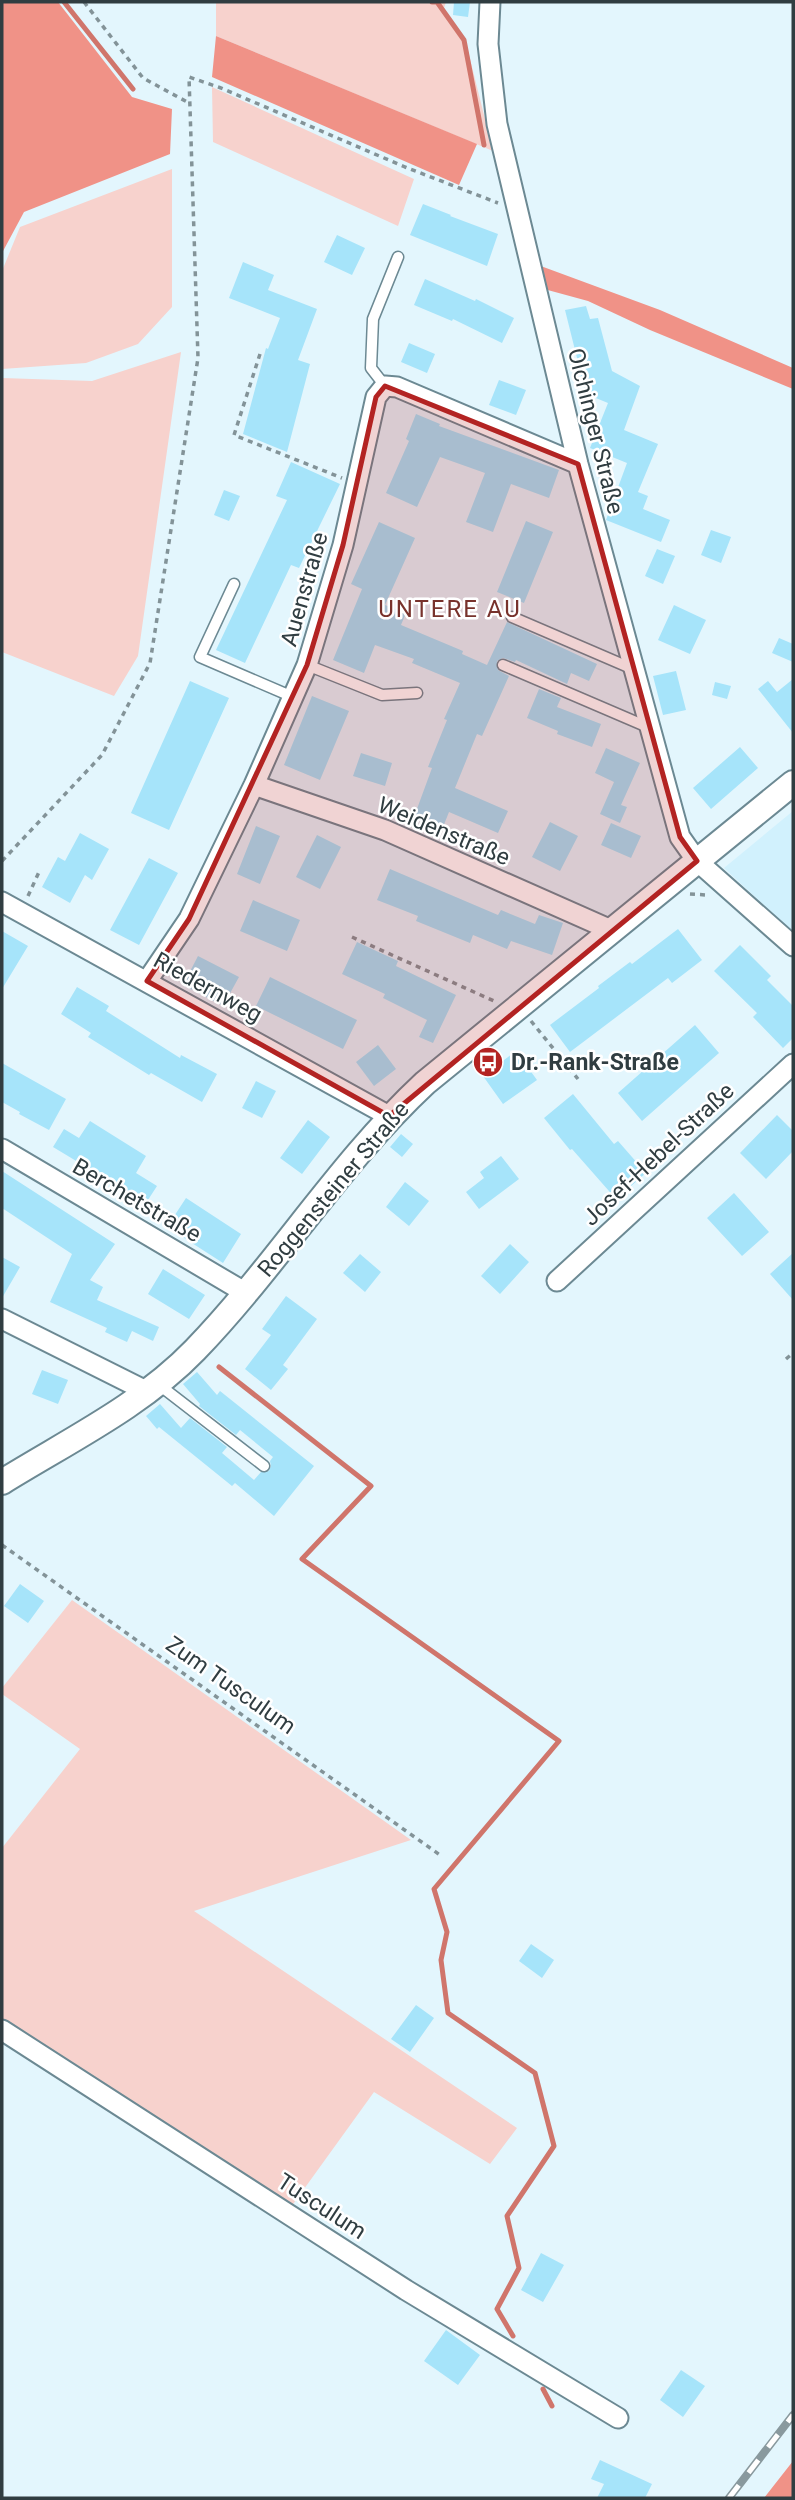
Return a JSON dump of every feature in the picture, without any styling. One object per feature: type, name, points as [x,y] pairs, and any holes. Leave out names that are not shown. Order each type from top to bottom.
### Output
[{"type":"street","name":"Olchinger Straße","points":[[490,2],[488,44],[497,124],[578,464],[680,837],[697,861],[793,946]]},
{"type":"street","points":[[385,386],[397,387],[578,464]]},
{"type":"street","name":"Auenstraße","points":[[147,981],[189,919],[254,785],[307,665],[343,545],[376,397],[385,386]]},
{"type":"street","name":"Roggensteiner Straße","points":[[2,1482],[153,1388],[194,1351],[246,1293],[389,1116],[425,1083],[520,1012],[611,930],[793,783]]},
{"type":"street","name":"Weidenstraße","points":[[254,785],[385,830],[611,930]]},
{"type":"street","name":"Riedernweg","points":[[2,902],[389,1116]]},
{"type":"street","name":"Josef-Hebel-Straße","points":[[557,1281],[793,1064]]},
{"type":"street","name":"Berchetstraße","points":[[2,1149],[246,1293]]},
{"type":"street","points":[[2,1319],[153,1388]]},
{"type":"street","name":"Tusculum","points":[[2,2030],[406,2290],[618,2418]]},
{"type":"lane","points":[[385,386],[371,368],[373,319],[398,257]]},
{"type":"lane","points":[[234,584],[200,657],[293,697]]},
{"type":"lane","points":[[512,617],[634,669]]},
{"type":"lane","points":[[307,665],[382,695],[417,693]]},
{"type":"lane","points":[[503,665],[650,727]]},
{"type":"lane","points":[[153,1388],[264,1466]]},
{"type":"path","points":[[84,2],[143,78],[189,103]]},
{"type":"path","points":[[2,861],[102,755],[150,663],[198,358],[189,77],[518,211]]},
{"type":"path","points":[[260,354],[234,435],[357,484]]},
{"type":"path","points":[[20,912],[39,872]]},
{"type":"path","points":[[352,937],[520,1012],[579,1079]]},
{"type":"path","points":[[786,1359],[793,1353]]},
{"type":"path","name":"Zum Tusculum","points":[[2,1545],[440,1855]]},
{"type":"highlighted area","points":[[385,386],[578,464],[680,837],[697,861],[389,1116],[147,981],[189,919],[307,665],[343,545],[376,397]]},
{"type":"shaded area","points":[[2,2],[58,2],[132,97],[172,109],[170,154],[24,212],[2,253]]},
{"type":"shaded area","points":[[216,2],[446,2],[444,8],[466,43],[493,151],[216,36]]},
{"type":"shaded area","points":[[216,36],[477,144],[459,185],[212,77]]},
{"type":"shaded area","points":[[212,87],[414,179],[398,226],[213,142]]},
{"type":"shaded area","points":[[172,169],[172,307],[138,344],[86,363],[2,369],[2,271],[20,227]]},
{"type":"shaded area","points":[[538,265],[660,310],[793,368],[793,389],[650,330],[588,301],[544,289]]},
{"type":"shaded area","points":[[181,352],[138,656],[114,696],[2,652],[2,378],[92,381]]},
{"type":"shaded area","points":[[793,811],[793,932],[724,868]]},
{"type":"shaded area","points":[[72,1600],[411,1840],[194,1911],[517,2128],[490,2164],[374,2092],[291,2207],[2,2022],[2,1848],[80,1749],[2,1694],[2,1688]]},
{"type":"shaded area","points":[[793,2461],[793,2498],[764,2498]]},
{"type":"building","points":[[454,2],[470,2],[468,17],[453,15]]},
{"type":"building","points":[[423,204],[498,234],[487,266],[410,235]]},
{"type":"building","points":[[337,235],[365,248],[352,275],[324,262]]},
{"type":"building","points":[[243,262],[274,275],[268,290],[317,309],[298,360],[310,364],[287,452],[243,434],[266,348],[268,349],[280,318],[229,298]]},
{"type":"building","points":[[425,279],[475,301],[476,299],[514,318],[502,343],[453,319],[452,321],[414,305]]},
{"type":"building","points":[[586,306],[590,319],[598,318],[612,371],[640,386],[624,430],[658,444],[638,492],[648,496],[643,509],[670,520],[661,542],[606,520],[627,463],[590,448],[608,403],[586,394],[565,310]]},
{"type":"building","points":[[409,343],[435,354],[427,373],[401,362]]},
{"type":"building","points":[[499,380],[526,390],[516,415],[489,405]]},
{"type":"building","points":[[416,414],[440,424],[439,426],[559,470],[549,498],[511,484],[493,532],[466,522],[485,473],[440,457],[417,507],[386,493],[409,441],[406,439]]},
{"type":"building","points":[[291,462],[340,484],[299,568],[291,565],[245,663],[216,650],[287,500],[276,496]]},
{"type":"building","points":[[224,490],[240,496],[229,521],[214,515]]},
{"type":"building","points":[[526,521],[553,532],[524,603],[497,592]]},
{"type":"building","points":[[379,522],[415,538],[385,605],[406,613],[401,625],[463,651],[462,654],[487,665],[507,622],[597,664],[589,681],[571,673],[567,684],[516,660],[515,662],[503,658],[497,661],[498,670],[509,676],[482,736],[477,734],[455,788],[508,811],[498,833],[449,812],[443,827],[414,817],[432,768],[428,767],[447,720],[444,719],[460,683],[412,663],[414,659],[375,645],[364,673],[333,660],[362,589],[351,584]]},
{"type":"building","points":[[711,530],[731,537],[721,563],[701,555]]},
{"type":"building","points":[[657,549],[675,556],[663,584],[645,576]]},
{"type":"building","points":[[674,605],[706,620],[690,654],[658,640]]},
{"type":"building","points":[[779,638],[793,644],[793,662],[772,653]]},
{"type":"building","points":[[676,671],[686,710],[663,715],[653,676]]},
{"type":"building","points":[[793,679],[793,733],[758,689],[768,681],[777,692]]},
{"type":"building","points":[[190,681],[229,698],[169,830],[131,813]]},
{"type":"building","points":[[715,682],[731,686],[727,699],[712,695]]},
{"type":"building","points":[[539,689],[561,698],[557,707],[601,724],[592,747],[557,734],[558,731],[527,718]]},
{"type":"building","points":[[312,696],[349,711],[320,780],[284,765]]},
{"type":"building","points":[[740,747],[758,768],[711,809],[693,788]]},
{"type":"building","points":[[606,748],[640,763],[621,805],[627,807],[620,823],[600,814],[614,782],[595,773]]},
{"type":"building","points":[[361,753],[392,763],[385,786],[353,776]]},
{"type":"building","points":[[550,822],[578,836],[560,871],[532,857]]},
{"type":"building","points":[[611,823],[641,836],[631,858],[601,845]]},
{"type":"building","points":[[256,826],[280,836],[260,884],[237,874]]},
{"type":"building","points":[[80,833],[109,849],[92,880],[85,875],[70,903],[42,887],[58,857],[65,861]]},
{"type":"building","points":[[317,835],[341,847],[320,889],[296,877]]},
{"type":"building","points":[[149,858],[178,873],[139,945],[110,930]]},
{"type":"building","points":[[390,869],[498,915],[501,910],[535,924],[539,915],[563,923],[552,955],[511,941],[507,949],[473,935],[470,943],[416,921],[418,916],[377,900]]},
{"type":"building","points":[[253,900],[300,920],[287,951],[240,931]]},
{"type":"building","points":[[678,929],[702,960],[672,983],[668,978],[570,1052],[550,1025],[630,962],[632,964]]},
{"type":"building","points":[[2,931],[28,946],[2,989]]},
{"type":"building","points":[[357,942],[398,961],[396,966],[456,995],[433,1043],[419,1037],[427,1020],[383,998],[385,994],[342,974]]},
{"type":"building","points":[[740,945],[771,976],[767,980],[793,1006],[793,1038],[783,1048],[753,1017],[757,1013],[714,971]]},
{"type":"building","points":[[198,956],[239,977],[223,1006],[183,985]]},
{"type":"building","points":[[270,977],[357,1020],[343,1049],[256,1006]]},
{"type":"building","points":[[77,987],[109,1006],[106,1011],[180,1058],[181,1055],[217,1074],[202,1102],[151,1073],[149,1075],[88,1037],[91,1033],[61,1014]]},
{"type":"building","points":[[695,1025],[719,1053],[642,1121],[618,1093]]},
{"type":"building","points":[[378,1045],[396,1069],[374,1086],[356,1062]]},
{"type":"building","points":[[516,1051],[537,1080],[503,1104],[483,1076]]},
{"type":"building","points":[[2,1063],[66,1099],[49,1130],[2,1102]]},
{"type":"building","points":[[256,1081],[276,1091],[262,1118],[242,1108]]},
{"type":"building","points":[[573,1094],[614,1144],[618,1141],[646,1173],[616,1199],[544,1118]]},
{"type":"building","points":[[777,1115],[793,1131],[793,1151],[766,1179],[740,1153]]},
{"type":"building","points":[[308,1120],[330,1137],[302,1174],[280,1158]]},
{"type":"building","points":[[90,1121],[146,1156],[136,1173],[157,1186],[146,1203],[53,1147],[64,1129],[79,1138]]},
{"type":"building","points":[[401,1134],[413,1144],[402,1157],[390,1147]]},
{"type":"building","points":[[501,1156],[519,1179],[479,1209],[466,1192],[484,1178],[480,1172]]},
{"type":"building","points":[[2,1171],[115,1244],[90,1280],[103,1287],[97,1300],[159,1327],[153,1341],[132,1331],[127,1342],[105,1332],[107,1328],[50,1302],[72,1254],[2,1208]]},
{"type":"building","points":[[405,1182],[429,1201],[409,1226],[386,1207]]},
{"type":"building","points":[[734,1193],[769,1232],[742,1256],[707,1218]]},
{"type":"building","points":[[186,1198],[241,1234],[223,1263],[167,1227]]},
{"type":"building","points":[[510,1244],[529,1262],[500,1294],[481,1276]]},
{"type":"building","points":[[793,1253],[793,1300],[770,1274]]},
{"type":"building","points":[[360,1254],[381,1272],[365,1292],[343,1273]]},
{"type":"building","points":[[2,1257],[20,1267],[2,1298]]},
{"type":"building","points":[[163,1269],[205,1295],[189,1319],[148,1294]]},
{"type":"building","points":[[286,1296],[317,1319],[283,1365],[288,1369],[271,1390],[245,1369],[271,1335],[262,1329]]},
{"type":"building","points":[[42,1370],[68,1380],[58,1404],[32,1394]]},
{"type":"building","points":[[197,1372],[217,1395],[220,1391],[314,1466],[274,1516],[235,1483],[232,1486],[159,1427],[157,1429],[146,1416],[160,1404],[181,1428],[190,1418],[227,1447],[222,1453],[254,1480],[261,1472],[269,1471],[273,1457],[240,1430],[236,1435],[199,1406],[183,1384]]},
{"type":"building","points":[[20,1584],[44,1601],[28,1623],[4,1606]]},
{"type":"building","points":[[531,1944],[554,1960],[542,1978],[519,1961]]},
{"type":"building","points":[[416,2005],[434,2018],[410,2052],[391,2039]]},
{"type":"building","points":[[541,2253],[564,2265],[543,2302],[521,2290]]},
{"type":"building","points":[[446,2330],[480,2355],[458,2385],[424,2361]]},
{"type":"building","points":[[681,2370],[705,2386],[683,2417],[660,2400]]},
{"type":"building","points":[[600,2460],[652,2484],[645,2498],[597,2498],[604,2484],[591,2479]]},
{"type":"waterway","points":[[64,2],[133,89]]},
{"type":"waterway","points":[[432,2],[437,2],[464,40],[484,145]]},
{"type":"waterway","points":[[219,1367],[371,1486],[302,1559],[559,1741],[434,1889],[447,1932],[441,1960],[448,2013],[535,2073],[554,2146],[507,2216],[519,2268],[497,2309],[513,2336]]},
{"type":"waterway","points":[[543,2389],[552,2406]]},
{"type":"railway","points":[[729,2498],[793,2415]]},
{"type":"place","name":"Dr.-Rank-Straße","points":[[488,1062]]},
{"type":"district","name":"UNTERE AU","points":[[450,609]]}]
